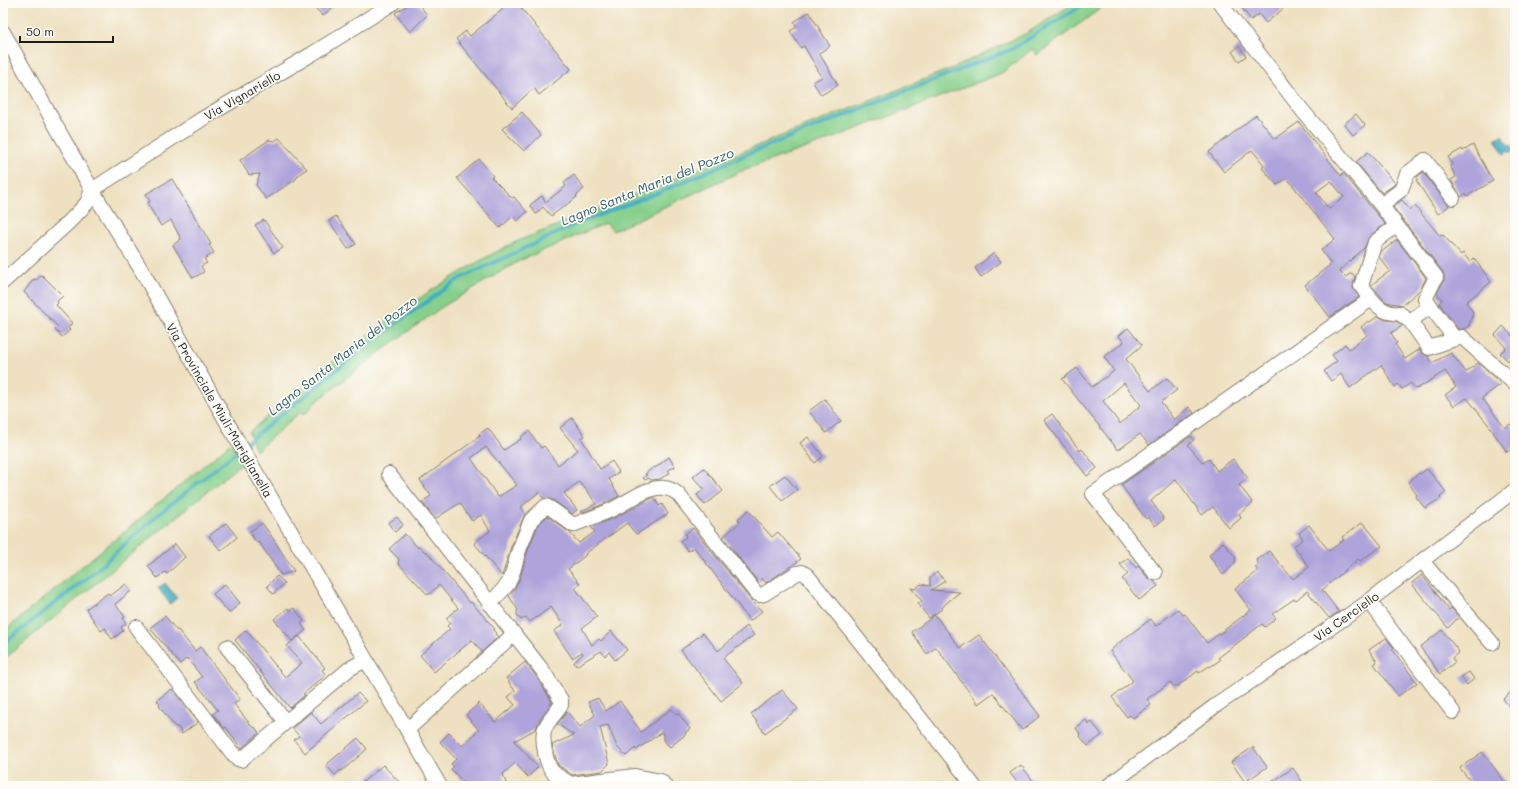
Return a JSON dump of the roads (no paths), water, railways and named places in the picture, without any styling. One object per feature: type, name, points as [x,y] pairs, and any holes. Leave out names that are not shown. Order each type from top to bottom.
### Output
[{"type":"street","name":"Via Vignariello","points":[[92,190],[202,119],[312,54],[393,3]]},
{"type":"street","points":[[1220,3],[1302,110],[1380,205],[1436,277],[1426,299],[1454,339]]},
{"type":"street","name":"Via Provinciale Miuli-Mariglianella","points":[[3,32],[92,190],[142,271],[236,440],[440,786]]},
{"type":"street","points":[[1380,205],[1401,190],[1407,174],[1425,160],[1453,198]]},
{"type":"street","points":[[3,282],[69,222],[87,203],[92,190]]},
{"type":"street","points":[[1396,226],[1375,242],[1361,286],[1382,310],[1393,314],[1399,313],[1410,321],[1429,348],[1462,337],[1515,384]]},
{"type":"street","points":[[1155,573],[1093,494],[1371,299]]},
{"type":"street","points":[[1410,321],[1431,306]]},
{"type":"street","points":[[389,474],[543,671],[561,700],[561,705],[544,731],[543,743],[545,753],[553,772],[570,784],[635,776],[661,781],[665,786]]},
{"type":"street","points":[[490,604],[508,584],[531,520],[546,506],[549,506],[560,516],[573,524],[612,510],[634,497],[652,489],[664,487],[672,489],[678,494],[756,593],[760,595],[764,594],[796,573],[802,572],[807,575],[974,786]]},
{"type":"street","name":"Via Cerciello","points":[[1108,786],[1251,681],[1369,601],[1515,490]]},
{"type":"street","points":[[1422,561],[1492,644]]},
{"type":"street","points":[[1369,601],[1453,712]]},
{"type":"street","points":[[136,627],[238,760],[241,760],[349,669],[366,661]]},
{"type":"street","points":[[407,730],[514,634]]},
{"type":"street","points":[[226,647],[286,722]]},
{"type":"water","points":[[1502,135],[1509,146],[1511,145],[1515,150],[1510,153],[1508,151],[1504,154],[1495,139]]},
{"type":"water","points":[[165,583],[177,598],[170,604],[158,588]]},
{"type":"waterway","name":"Lagno Santa Maria del Pozzo","points":[[246,443],[384,332],[459,279],[581,222],[658,193],[750,153],[1012,49],[1086,3]]},
{"type":"waterway","name":"Lagno Santa Maria del Pozzo","points":[[3,644],[92,574],[160,513],[235,453]]}]
